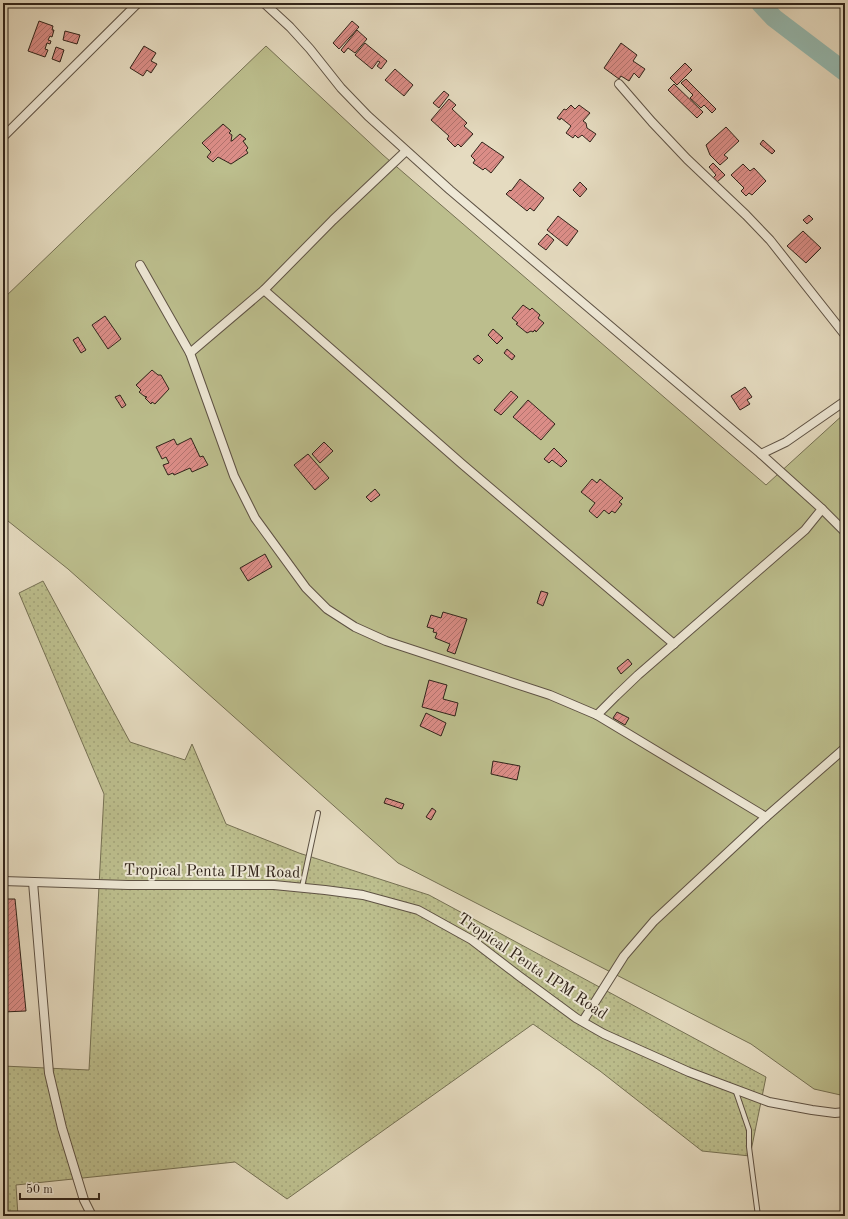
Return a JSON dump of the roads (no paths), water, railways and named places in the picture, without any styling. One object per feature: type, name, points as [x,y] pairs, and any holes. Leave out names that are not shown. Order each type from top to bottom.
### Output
[{"type":"street","points":[[4,136],[138,3]]},
{"type":"street","points":[[264,3],[290,27],[359,107],[406,151],[761,454],[822,509],[845,532]]},
{"type":"street","points":[[619,84],[687,159],[770,240],[845,335]]},
{"type":"street","points":[[190,353],[264,290],[333,220],[406,151]]},
{"type":"street","points":[[140,265],[190,353],[234,476],[255,518],[306,588],[327,609],[355,627],[386,641],[550,695],[597,715],[766,817]]},
{"type":"street","points":[[264,290],[462,464],[674,644]]},
{"type":"street","points":[[761,454],[786,442],[845,401]]},
{"type":"street","points":[[597,715],[674,644],[805,530],[822,509]]},
{"type":"street","points":[[583,1021],[624,956],[654,921],[766,817],[845,748]]},
{"type":"street","name":"Tropical Penta IPM Road","points":[[3,882],[128,885],[274,885],[363,895],[418,910],[472,940],[519,976],[604,1034],[689,1072],[776,1103],[812,1110],[835,1113],[845,1112]]},
{"type":"street","points":[[33,882],[50,1074],[62,1128],[84,1200],[92,1216]]},
{"type":"lane","points":[[302,888],[318,813]]},
{"type":"lane","points":[[735,1089],[749,1130],[751,1161],[758,1216]]},
{"type":"waterway","points":[[760,3],[774,18],[845,72]]}]
